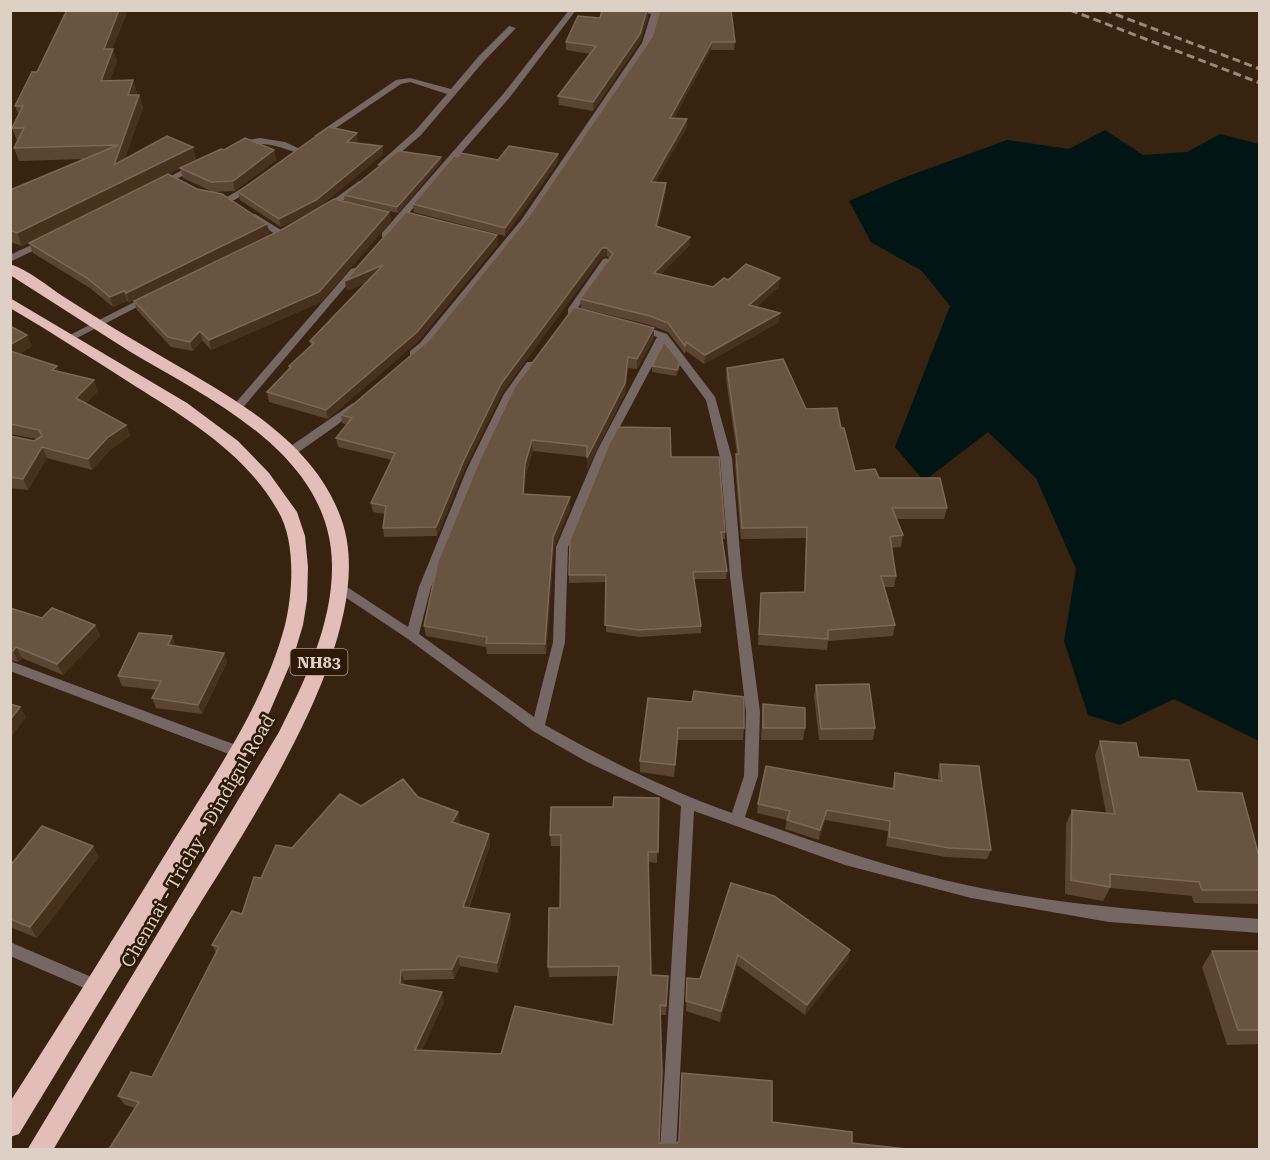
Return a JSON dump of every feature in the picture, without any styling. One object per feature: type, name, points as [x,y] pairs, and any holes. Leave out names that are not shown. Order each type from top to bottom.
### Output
[{"type":"highway","name":"Chennai - Trichy - Dindigul Road","points":[[10,268],[94,324],[259,425],[289,453],[316,484],[332,515],[340,547],[340,588],[330,633],[309,689],[275,758],[39,1149]]},
{"type":"highway","name":"Chennai - Trichy - Dindigul Road","points":[[10,302],[210,426],[265,480],[290,514],[297,546],[299,582],[295,622],[283,660],[265,703],[239,752],[98,987],[10,1125]]},
{"type":"street","points":[[378,244],[507,95],[573,10]]},
{"type":"street","points":[[405,360],[424,345],[525,221],[646,43],[655,11],[637,10]]},
{"type":"street","points":[[375,170],[418,134],[482,59],[512,28]]},
{"type":"street","points":[[290,157],[399,82],[410,80],[454,93]]},
{"type":"street","points":[[230,150],[249,140],[261,139],[274,140],[298,150]]},
{"type":"street","points":[[160,184],[175,181],[210,159]]},
{"type":"street","points":[[312,217],[366,177]]},
{"type":"street","points":[[229,200],[256,182]]},
{"type":"street","points":[[207,196],[216,200],[229,200],[282,234]]},
{"type":"street","points":[[333,203],[344,206]]},
{"type":"street","points":[[389,215],[414,217]]},
{"type":"street","points":[[271,239],[292,228]]},
{"type":"street","points":[[10,259],[53,237]]},
{"type":"street","points":[[498,239],[508,242]]},
{"type":"street","points":[[236,409],[363,261]]},
{"type":"street","points":[[572,315],[606,261]]},
{"type":"street","points":[[69,338],[157,294]]},
{"type":"street","points":[[624,324],[663,336],[711,399],[726,458],[736,576],[753,712],[751,776],[737,819]]},
{"type":"street","points":[[538,727],[559,642],[562,547],[602,451],[663,336]]},
{"type":"street","points":[[412,636],[425,587],[473,469],[509,394],[537,357]]},
{"type":"street","points":[[289,453],[333,423],[360,399]]},
{"type":"street","points":[[340,588],[412,636],[538,727],[592,758],[688,803],[845,859],[971,892],[1109,915],[1260,926]]},
{"type":"street","points":[[10,666],[239,752]]},
{"type":"street","points":[[668,1149],[688,803]]},
{"type":"street","points":[[10,949],[98,987]]},
{"type":"shaded area","points":[[1105,130],[1143,155],[1187,152],[1220,134],[1259,144],[1259,741],[1174,699],[1120,725],[1088,715],[1064,641],[1076,569],[1036,478],[988,432],[924,481],[895,447],[950,306],[922,271],[871,242],[849,201],[903,178],[1007,140],[1069,149]]},
{"type":"building","points":[[67,10],[119,10],[104,49],[113,49],[101,81],[133,80],[128,95],[139,95],[114,165],[167,136],[193,147],[17,233],[10,230],[10,190],[118,145],[14,148],[24,128],[12,128],[23,106],[15,106],[32,72],[37,72]]},
{"type":"building","points":[[602,10],[647,10],[640,34],[593,102],[558,96],[596,46],[566,42],[578,16],[600,18]]},
{"type":"building","points":[[660,10],[731,10],[735,42],[712,42],[670,118],[687,119],[651,182],[666,183],[656,226],[690,237],[654,273],[713,287],[724,278],[728,280],[746,264],[780,278],[749,305],[780,313],[705,355],[686,342],[685,346],[668,323],[650,316],[580,299],[613,254],[607,248],[602,248],[501,384],[464,460],[436,527],[383,528],[386,506],[371,503],[395,453],[336,438],[352,418],[341,415],[429,340],[529,216],[652,37]]},
{"type":"building","points":[[329,127],[357,133],[347,142],[382,146],[316,200],[279,219],[238,192]]},
{"type":"building","points":[[245,138],[274,150],[233,181],[211,182],[180,168],[221,149],[224,150]]},
{"type":"building","points":[[509,146],[558,154],[505,228],[413,204],[454,156],[458,157],[461,153],[498,160]]},
{"type":"building","points":[[398,151],[441,157],[397,207],[344,195]]},
{"type":"building","points":[[168,174],[197,189],[222,194],[267,224],[126,293],[124,291],[110,297],[87,278],[29,243]]},
{"type":"building","points":[[334,199],[389,212],[319,292],[209,340],[200,331],[190,342],[168,337],[134,301],[283,229]]},
{"type":"building","points":[[406,212],[497,235],[417,332],[326,410],[267,392],[291,367],[289,366],[314,343],[310,341],[383,265],[345,281]]},
{"type":"building","points":[[574,307],[654,328],[637,359],[628,357],[625,383],[587,458],[587,446],[532,440],[525,464],[523,494],[570,497],[553,537],[545,644],[486,643],[487,637],[424,626],[438,561],[480,459],[515,386]]},
{"type":"building","points":[[10,326],[27,335],[10,345]]},
{"type":"building","points":[[664,342],[680,362],[677,370],[652,366]]},
{"type":"building","points":[[10,351],[57,366],[52,370],[94,380],[76,398],[126,425],[107,438],[88,459],[42,447],[23,479],[10,477],[10,436],[34,441],[42,436],[39,430],[10,424]]},
{"type":"building","points":[[783,359],[806,409],[837,408],[855,471],[875,469],[879,478],[940,478],[947,508],[892,508],[903,535],[890,537],[896,576],[881,576],[895,625],[828,630],[828,639],[759,634],[761,593],[805,592],[807,527],[742,528],[736,454],[739,454],[727,368]]},
{"type":"building","points":[[620,424],[619,427],[670,428],[671,457],[719,457],[725,532],[721,532],[727,571],[693,572],[701,626],[639,630],[605,625],[606,575],[569,575],[570,540],[609,444]]},
{"type":"building","points":[[10,608],[42,618],[52,608],[95,625],[57,664],[16,647],[13,651],[10,650]]},
{"type":"building","points":[[139,633],[172,636],[168,645],[224,653],[198,705],[152,698],[161,681],[118,676]]},
{"type":"building","points":[[869,684],[875,728],[821,729],[816,685]]},
{"type":"building","points":[[694,691],[744,697],[744,728],[678,728],[675,765],[640,761],[648,698],[692,702]]},
{"type":"building","points":[[10,704],[20,707],[10,720]]},
{"type":"building","points":[[763,704],[805,708],[805,728],[763,728]]},
{"type":"building","points":[[1100,741],[1136,743],[1139,757],[1189,760],[1197,791],[1242,793],[1260,860],[1260,890],[1202,890],[1199,882],[1110,874],[1110,887],[1071,880],[1072,810],[1115,814]]},
{"type":"building","points":[[940,764],[979,766],[991,850],[949,848],[889,837],[890,821],[827,810],[820,830],[787,820],[790,811],[758,804],[766,766],[894,789],[895,773],[942,781]]},
{"type":"building","points":[[403,779],[418,797],[458,812],[452,822],[489,834],[463,907],[510,914],[497,963],[458,956],[452,969],[401,970],[400,984],[442,992],[415,1050],[501,1054],[515,1006],[613,1025],[619,966],[548,967],[549,908],[560,908],[561,835],[550,835],[551,807],[613,807],[614,797],[659,798],[658,852],[648,852],[651,975],[668,976],[666,1006],[660,1005],[662,1072],[659,1143],[679,1141],[682,1073],[772,1081],[772,1122],[852,1132],[852,1143],[907,1149],[109,1149],[139,1102],[118,1096],[131,1072],[152,1077],[219,947],[212,945],[232,911],[242,914],[254,877],[261,878],[276,845],[292,848],[340,794],[361,806]]},
{"type":"building","points":[[42,826],[93,846],[30,927],[10,919],[10,866]]},
{"type":"building","points":[[731,883],[774,896],[850,950],[807,1005],[738,955],[721,1011],[686,1001],[687,978],[700,979]]},
{"type":"building","points":[[1212,951],[1260,951],[1260,1030],[1238,1030]]},
{"type":"railway","points":[[1070,10],[1260,83]]},
{"type":"railway","points":[[1104,10],[1260,69]]}]
